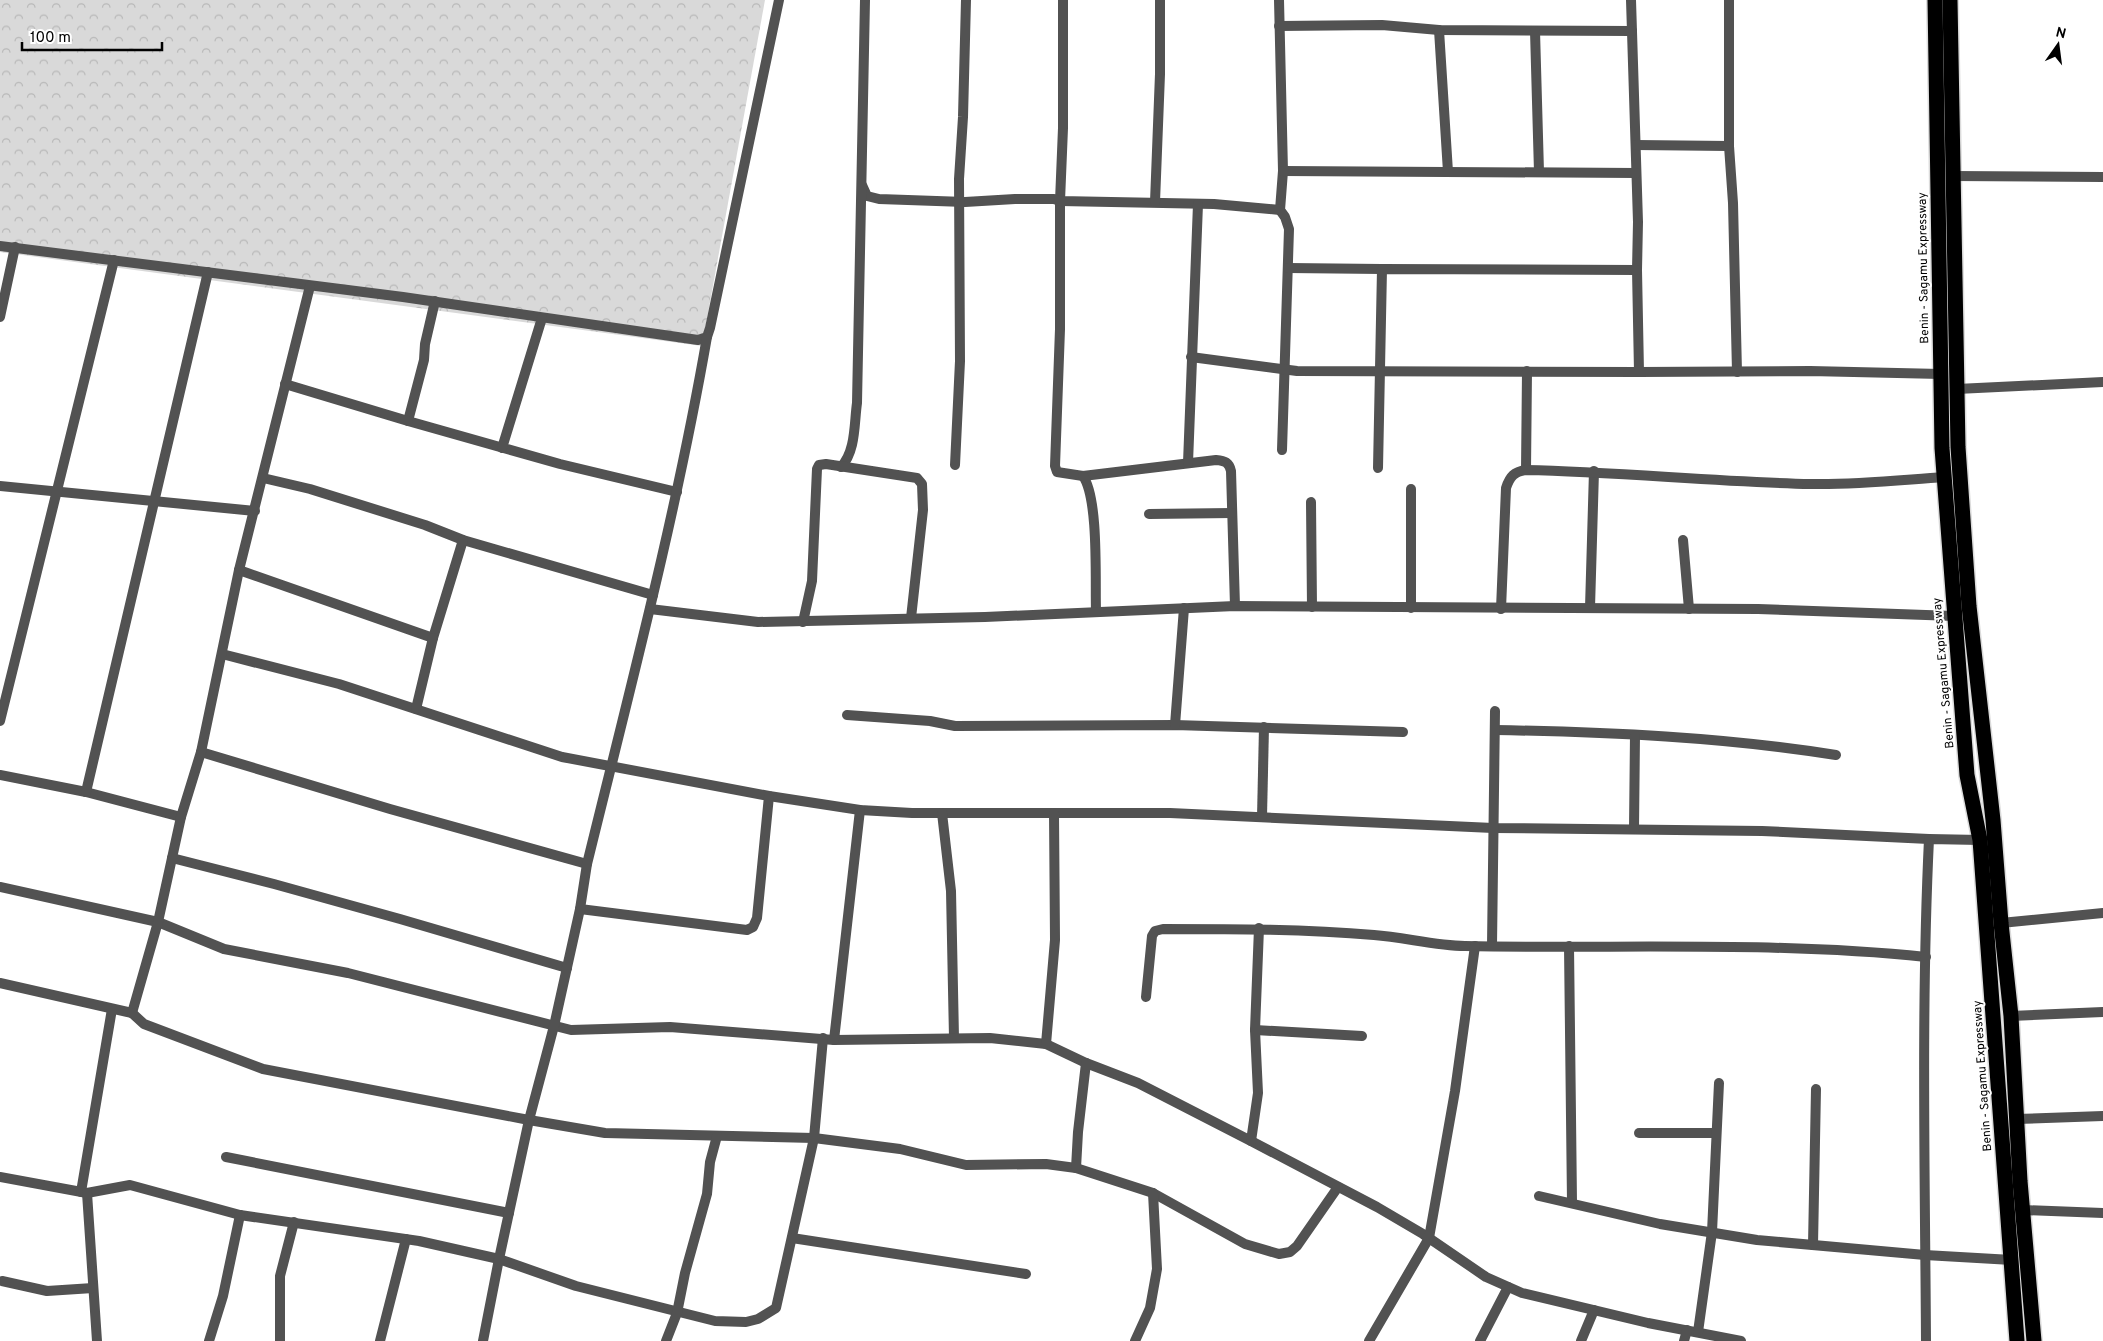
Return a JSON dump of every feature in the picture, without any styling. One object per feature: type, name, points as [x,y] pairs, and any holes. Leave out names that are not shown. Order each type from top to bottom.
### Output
[{"type":"highway","name":"Benin - Sagamu Expressway","points":[[1935,0],[1944,477],[1967,775],[1980,840],[2017,1341]]},
{"type":"highway","points":[[1950,0],[1958,447],[1969,606],[1994,820],[2001,923],[2011,1016],[2016,1119],[2034,1341]]},
{"type":"street","points":[[484,1341],[528,1120],[554,1026],[580,909],[587,864],[677,492],[693,417],[706,337],[710,328],[779,0]]},
{"type":"street","points":[[841,467],[848,460],[851,452],[857,403],[865,0]]},
{"type":"street","points":[[955,465],[960,361],[960,202],[966,0]]},
{"type":"street","points":[[1063,0],[1060,329],[1055,466],[1057,472],[1083,476],[1216,460],[1226,461],[1230,465],[1235,606]]},
{"type":"street","points":[[1155,202],[1160,74],[1160,0]]},
{"type":"street","points":[[1280,0],[1283,170],[1280,210],[1286,217],[1289,229],[1282,450]]},
{"type":"street","points":[[1631,0],[1638,222],[1639,372]]},
{"type":"street","points":[[1729,0],[1729,146],[1734,203],[1737,372]]},
{"type":"street","points":[[1279,26],[1382,25],[1439,30],[1632,31]]},
{"type":"street","points":[[1439,30],[1440,72],[1448,172]]},
{"type":"street","points":[[1535,31],[1539,172]]},
{"type":"street","points":[[1636,145],[1729,146]]},
{"type":"street","points":[[1283,170],[1636,173]]},
{"type":"street","points":[[1952,176],[2103,177]]},
{"type":"street","points":[[861,183],[867,196],[879,199],[960,202],[1054,199],[1060,201],[1198,204],[1280,210]]},
{"type":"street","points":[[1188,463],[1198,204]]},
{"type":"street","points":[[0,246],[435,302],[698,340],[706,337]]},
{"type":"street","points":[[0,317],[14,248]]},
{"type":"street","points":[[0,721],[114,260]]},
{"type":"street","points":[[1288,268],[1637,270]]},
{"type":"street","points":[[1378,468],[1382,269]]},
{"type":"street","points":[[86,792],[208,272]]},
{"type":"street","points":[[132,1013],[158,922],[181,817],[201,752],[239,570],[310,286]]},
{"type":"street","points":[[408,421],[424,360],[425,344],[435,302]]},
{"type":"street","points":[[502,448],[542,318]]},
{"type":"street","points":[[1191,357],[1284,370],[1737,372],[1810,370],[1941,374]]},
{"type":"street","points":[[1526,470],[1527,371]]},
{"type":"street","points":[[1956,388],[2103,382]]},
{"type":"street","points":[[285,384],[560,464],[677,492]]},
{"type":"street","points":[[803,622],[812,581],[817,469],[819,465],[826,464],[917,478],[922,484],[923,510],[911,618]]},
{"type":"street","points":[[1501,609],[1506,488],[1510,477],[1516,472],[1526,470],[1594,471],[1811,484],[1849,484],[1944,477]]},
{"type":"street","points":[[1590,608],[1594,471]]},
{"type":"street","points":[[1083,476],[1088,484],[1095,530],[1096,611]]},
{"type":"street","points":[[263,478],[310,490],[425,525],[463,540],[653,595]]},
{"type":"street","points":[[0,486],[255,511]]},
{"type":"street","points":[[1412,489],[1412,608]]},
{"type":"street","points":[[1311,502],[1312,607]]},
{"type":"street","points":[[1149,514],[1232,513]]},
{"type":"street","points":[[416,709],[433,638],[463,540]]},
{"type":"street","points":[[1683,540],[1689,609]]},
{"type":"street","points":[[239,570],[433,638]]},
{"type":"street","points":[[650,609],[739,621],[803,622],[1235,606],[1689,609],[1954,616]]},
{"type":"street","points":[[1175,725],[1184,608]]},
{"type":"street","points":[[222,654],[339,684],[562,757],[769,796],[860,810],[942,814],[1170,813],[1493,828],[1762,830],[1980,840]]},
{"type":"street","points":[[1492,946],[1495,711]]},
{"type":"street","points":[[847,715],[930,721],[955,726],[1175,725],[1403,732]]},
{"type":"street","points":[[1262,817],[1264,727]]},
{"type":"street","points":[[1496,730],[1730,740],[1836,755]]},
{"type":"street","points":[[1634,830],[1635,735]]},
{"type":"street","points":[[201,752],[390,809],[587,864]]},
{"type":"street","points":[[0,775],[86,792],[181,817]]},
{"type":"street","points":[[580,909],[747,930],[753,927],[757,918],[769,796]]},
{"type":"street","points":[[0,1177],[84,1192],[130,1185],[240,1215],[406,1239],[499,1259],[576,1286],[714,1321],[746,1322],[758,1319],[776,1308],[814,1138],[860,810]]},
{"type":"street","points":[[1046,1044],[1055,940],[1054,813]]},
{"type":"street","points":[[942,814],[951,891],[954,1038]]},
{"type":"street","points":[[1926,1341],[1924,1152],[1929,839]]},
{"type":"street","points":[[172,858],[400,919],[567,968]]},
{"type":"street","points":[[0,887],[158,922],[224,949],[348,973],[571,1030],[670,1027],[829,1039],[990,1038],[1046,1044],[1086,1063],[1138,1083],[1251,1141],[1377,1207],[1430,1238],[1486,1277],[1522,1293],[1741,1341]]},
{"type":"street","points":[[2001,923],[2103,913]]},
{"type":"street","points":[[1146,997],[1152,936],[1155,931],[1163,929],[1259,928],[1375,935],[1475,946],[1794,948],[1926,957]]},
{"type":"street","points":[[1251,1141],[1258,1093],[1254,1030],[1259,928]]},
{"type":"street","points":[[1369,1341],[1430,1238],[1455,1091],[1475,946]]},
{"type":"street","points":[[1569,946],[1572,1202]]},
{"type":"street","points":[[0,983],[132,1013],[144,1024],[263,1069],[528,1120],[616,1134],[814,1138],[900,1149],[966,1165],[1046,1164],[1076,1168],[1154,1193],[1245,1244],[1279,1254],[1290,1252],[1297,1246],[1338,1187]]},
{"type":"street","points":[[97,1341],[84,1192],[112,1008]]},
{"type":"street","points":[[2011,1016],[2103,1012]]},
{"type":"street","points":[[1254,1030],[1362,1036]]},
{"type":"street","points":[[1076,1168],[1086,1063]]},
{"type":"street","points":[[1684,1341],[1692,1331],[1712,1232],[1719,1083]]},
{"type":"street","points":[[1814,1245],[1816,1089]]},
{"type":"street","points":[[2016,1119],[2103,1116]]},
{"type":"street","points":[[1639,1133],[1716,1134]]},
{"type":"street","points":[[666,1341],[677,1313],[685,1273],[707,1194],[710,1162],[717,1136]]},
{"type":"street","points":[[226,1157],[509,1213]]},
{"type":"street","points":[[1135,1341],[1150,1308],[1158,1268],[1154,1193]]},
{"type":"street","points":[[1539,1196],[1572,1202],[1660,1224],[1757,1240],[1925,1255],[2012,1260]]},
{"type":"street","points":[[2024,1210],[2103,1213]]},
{"type":"street","points":[[209,1341],[223,1296],[240,1215]]},
{"type":"street","points":[[280,1341],[280,1276],[294,1222]]},
{"type":"street","points":[[792,1238],[1026,1274]]},
{"type":"street","points":[[380,1341],[406,1239]]},
{"type":"street","points":[[2,1281],[46,1291],[93,1288]]},
{"type":"street","points":[[1480,1341],[1508,1287]]},
{"type":"street","points":[[1581,1341],[1594,1310]]},
{"type":"green space","points":[[0,0],[765,0],[702,346],[0,252]]}]
